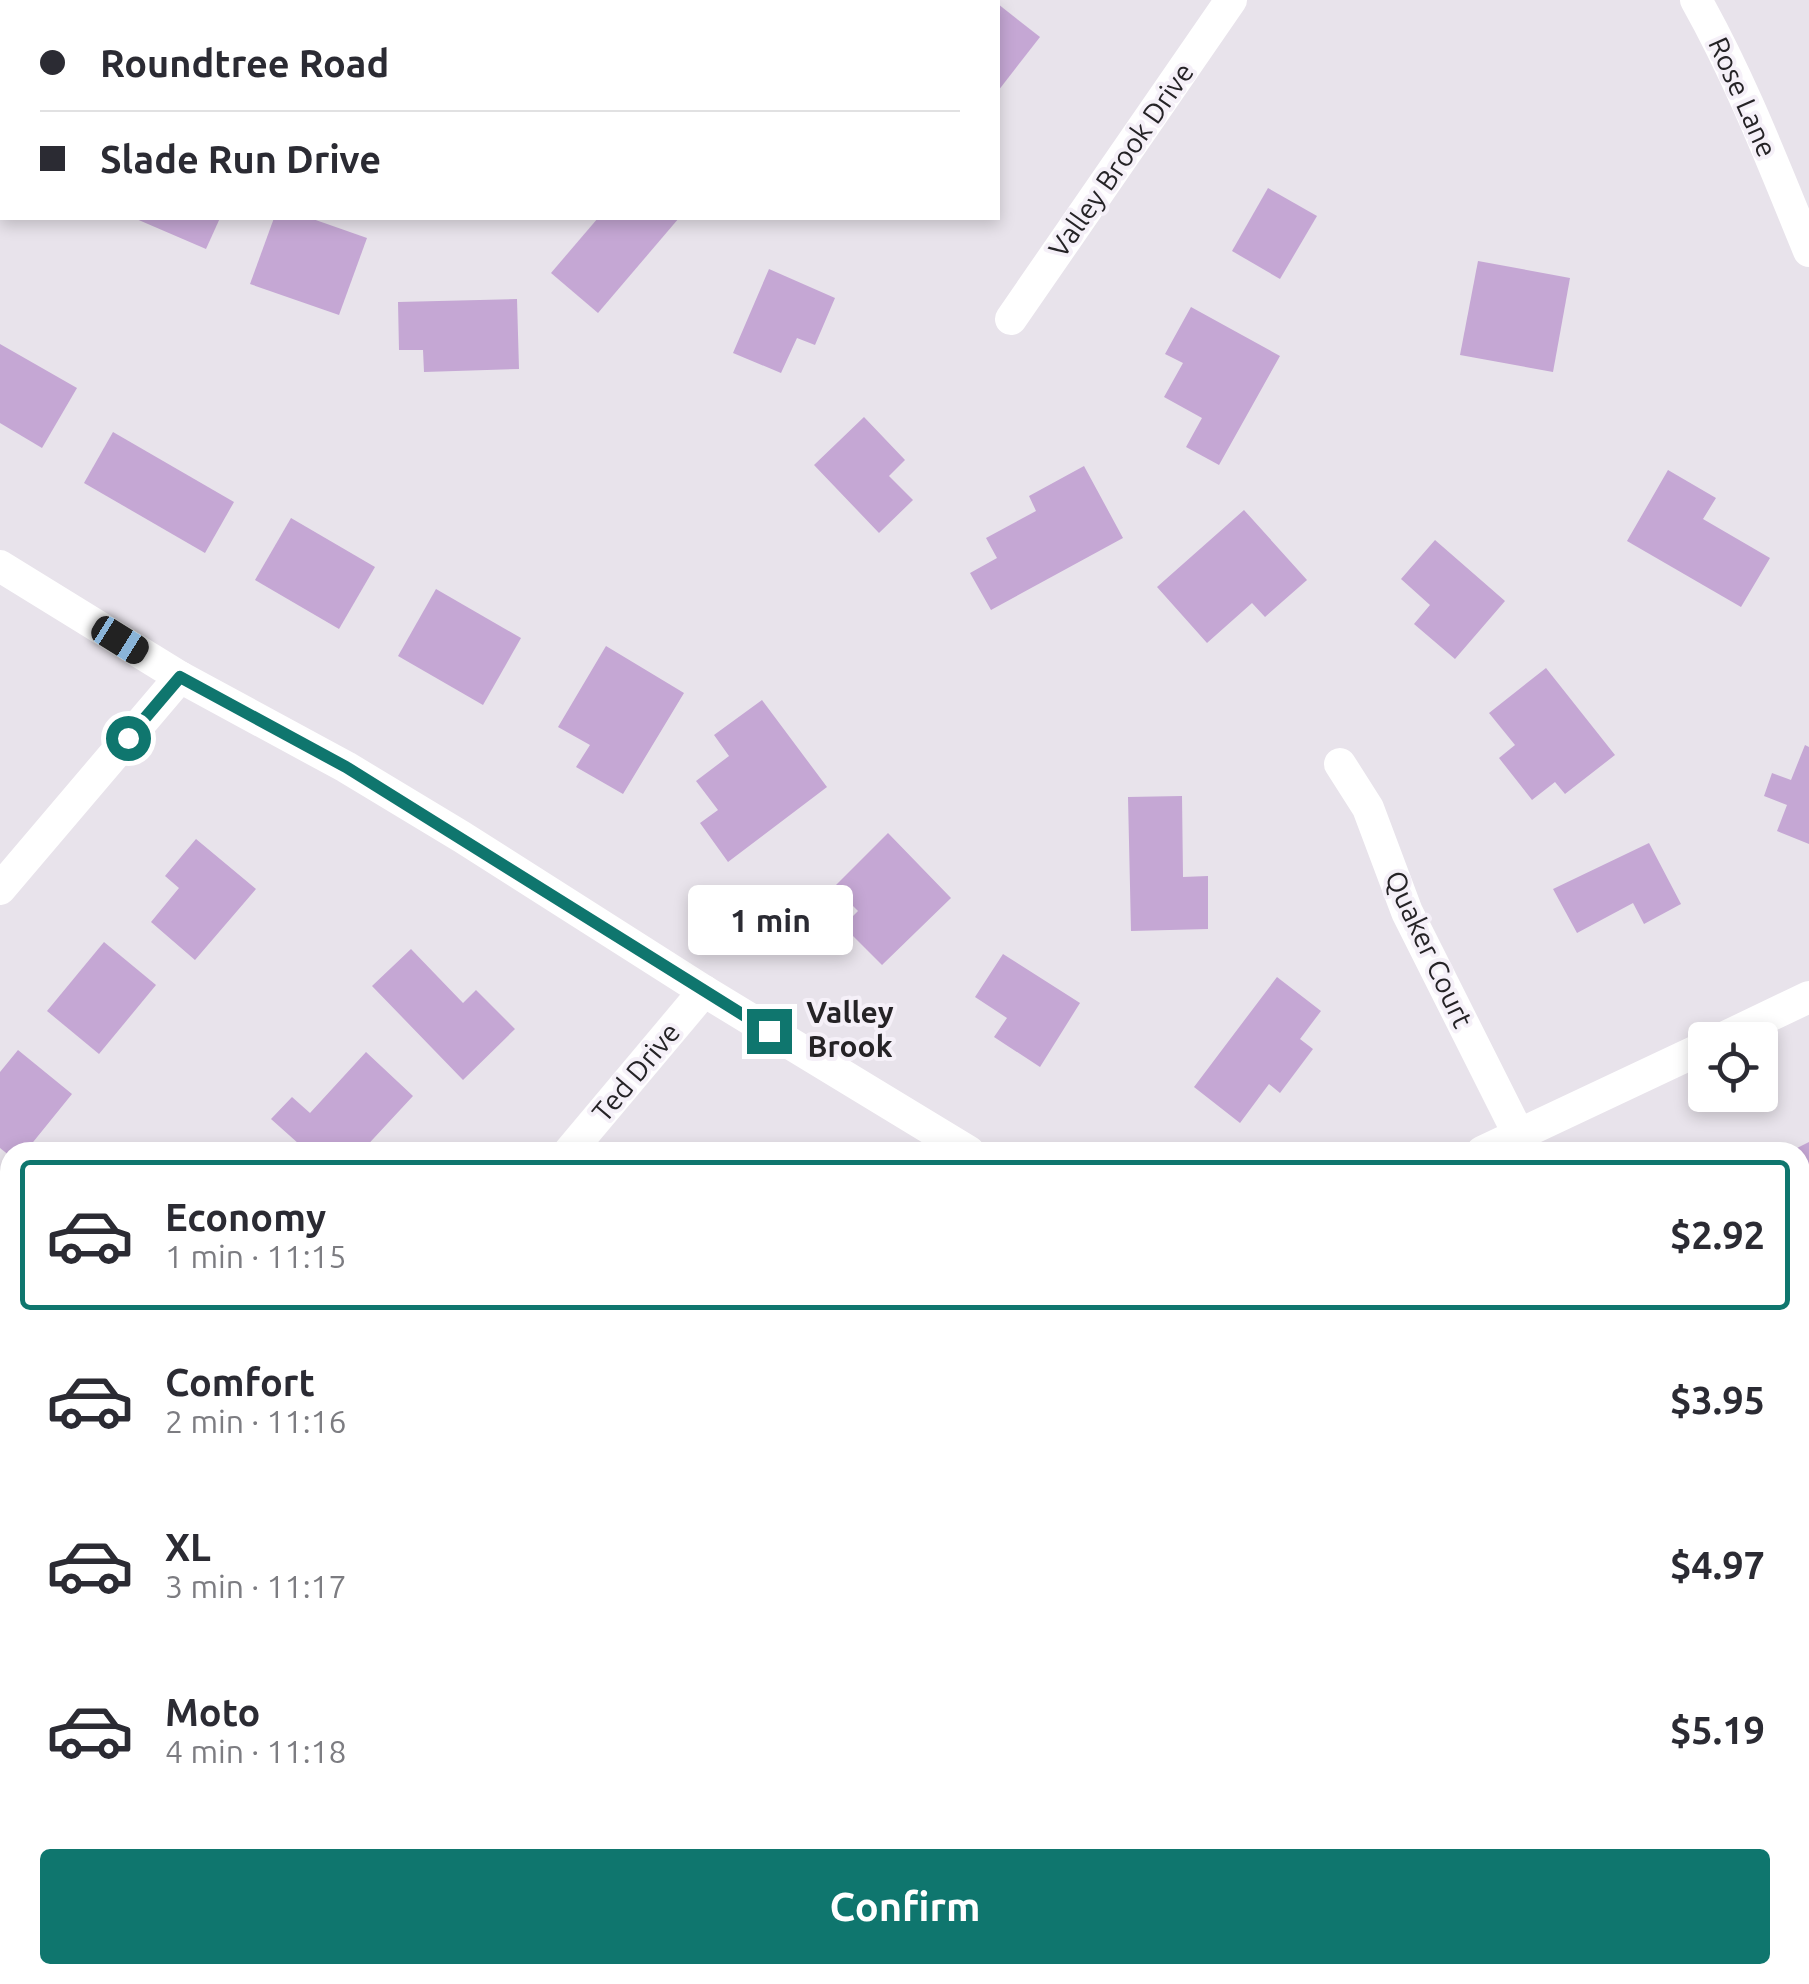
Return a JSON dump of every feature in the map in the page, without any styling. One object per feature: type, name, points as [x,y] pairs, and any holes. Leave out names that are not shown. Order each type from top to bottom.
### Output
[{"type":"street","name":"Valley Brook Drive","points":[[1011,319],[1230,0]]},
{"type":"street","name":"Rose Lane","points":[[1696,0],[1759,130],[1809,251]]},
{"type":"street","points":[[0,566],[180,677],[346,767],[953,1142]]},
{"type":"street","points":[[0,889],[180,677]]},
{"type":"street","name":"Quaker Court","points":[[1340,764],[1368,808],[1407,912],[1519,1135]]},
{"type":"street","name":"Ted Drive","points":[[577,1142],[704,991]]},
{"type":"street","points":[[1757,1022],[1809,997]]},
{"type":"street","points":[[1504,1142],[1688,1055]]},
{"type":"building","points":[[1000,6],[1040,37],[1000,88]]},
{"type":"building","points":[[1268,188],[1317,216],[1280,279],[1232,251]]},
{"type":"building","points":[[139,220],[219,220],[206,249]]},
{"type":"building","points":[[273,220],[316,220],[367,238],[339,315],[250,284]]},
{"type":"building","points":[[596,220],[677,220],[598,313],[551,273]]},
{"type":"building","points":[[1478,261],[1570,278],[1553,372],[1460,355]]},
{"type":"building","points":[[769,269],[835,298],[815,345],[797,338],[781,373],[733,353]]},
{"type":"building","points":[[517,299],[519,369],[424,372],[423,350],[399,350],[398,302]]},
{"type":"building","points":[[1191,307],[1280,356],[1219,465],[1186,447],[1202,418],[1164,397],[1183,363],[1165,354]]},
{"type":"building","points":[[0,344],[77,388],[42,448],[0,423]]},
{"type":"building","points":[[864,417],[905,460],[889,476],[913,500],[879,533],[814,465]]},
{"type":"building","points":[[113,432],[234,502],[205,553],[84,483]]},
{"type":"building","points":[[1084,466],[1123,538],[991,610],[970,573],[997,558],[986,538],[1036,511],[1029,496]]},
{"type":"building","points":[[1668,470],[1716,498],[1703,519],[1770,558],[1741,607],[1627,541]]},
{"type":"building","points":[[1244,510],[1307,580],[1265,617],[1252,603],[1207,643],[1157,587]]},
{"type":"building","points":[[291,518],[375,567],[339,629],[255,580]]},
{"type":"building","points":[[1435,540],[1505,601],[1455,659],[1414,624],[1430,605],[1401,579]]},
{"type":"building","points":[[436,589],[521,638],[483,705],[398,656]]},
{"type":"building","points":[[606,646],[684,693],[623,794],[576,767],[590,745],[558,727]]},
{"type":"building","points":[[1546,668],[1615,755],[1565,794],[1555,782],[1532,800],[1499,758],[1515,745],[1489,713]]},
{"type":"building","points":[[762,700],[827,787],[728,862],[700,823],[718,810],[696,781],[729,756],[714,735]]},
{"type":"building","points":[[1805,745],[1809,747],[1809,844],[1777,831],[1787,805],[1764,796],[1772,773],[1791,780]]},
{"type":"building","points":[[1182,796],[1183,877],[1208,876],[1208,929],[1131,931],[1128,797]]},
{"type":"building","points":[[888,833],[951,898],[882,965],[843,926],[858,911],[834,887]]},
{"type":"building","points":[[196,839],[256,889],[195,960],[151,922],[179,888],[165,876]]},
{"type":"building","points":[[1649,843],[1681,904],[1644,924],[1633,903],[1577,933],[1553,889]]},
{"type":"building","points":[[104,942],[156,985],[99,1054],[47,1011]]},
{"type":"building","points":[[411,949],[463,1003],[476,990],[515,1029],[463,1080],[372,986]]},
{"type":"building","points":[[1003,954],[1080,1003],[1040,1067],[994,1037],[1007,1018],[975,997]]},
{"type":"building","points":[[1277,977],[1321,1011],[1300,1039],[1313,1049],[1280,1093],[1269,1084],[1240,1123],[1194,1087]]},
{"type":"building","points":[[18,1050],[72,1094],[33,1142],[0,1142],[0,1072]]},
{"type":"building","points":[[366,1052],[413,1096],[370,1142],[297,1142],[271,1119],[292,1097],[310,1113]]},
{"type":"district","name":"Valley Brook","points":[[850,1030]]},
{"type":"route","points":[[128,738],[180,677],[346,767],[769,1031]]}]
